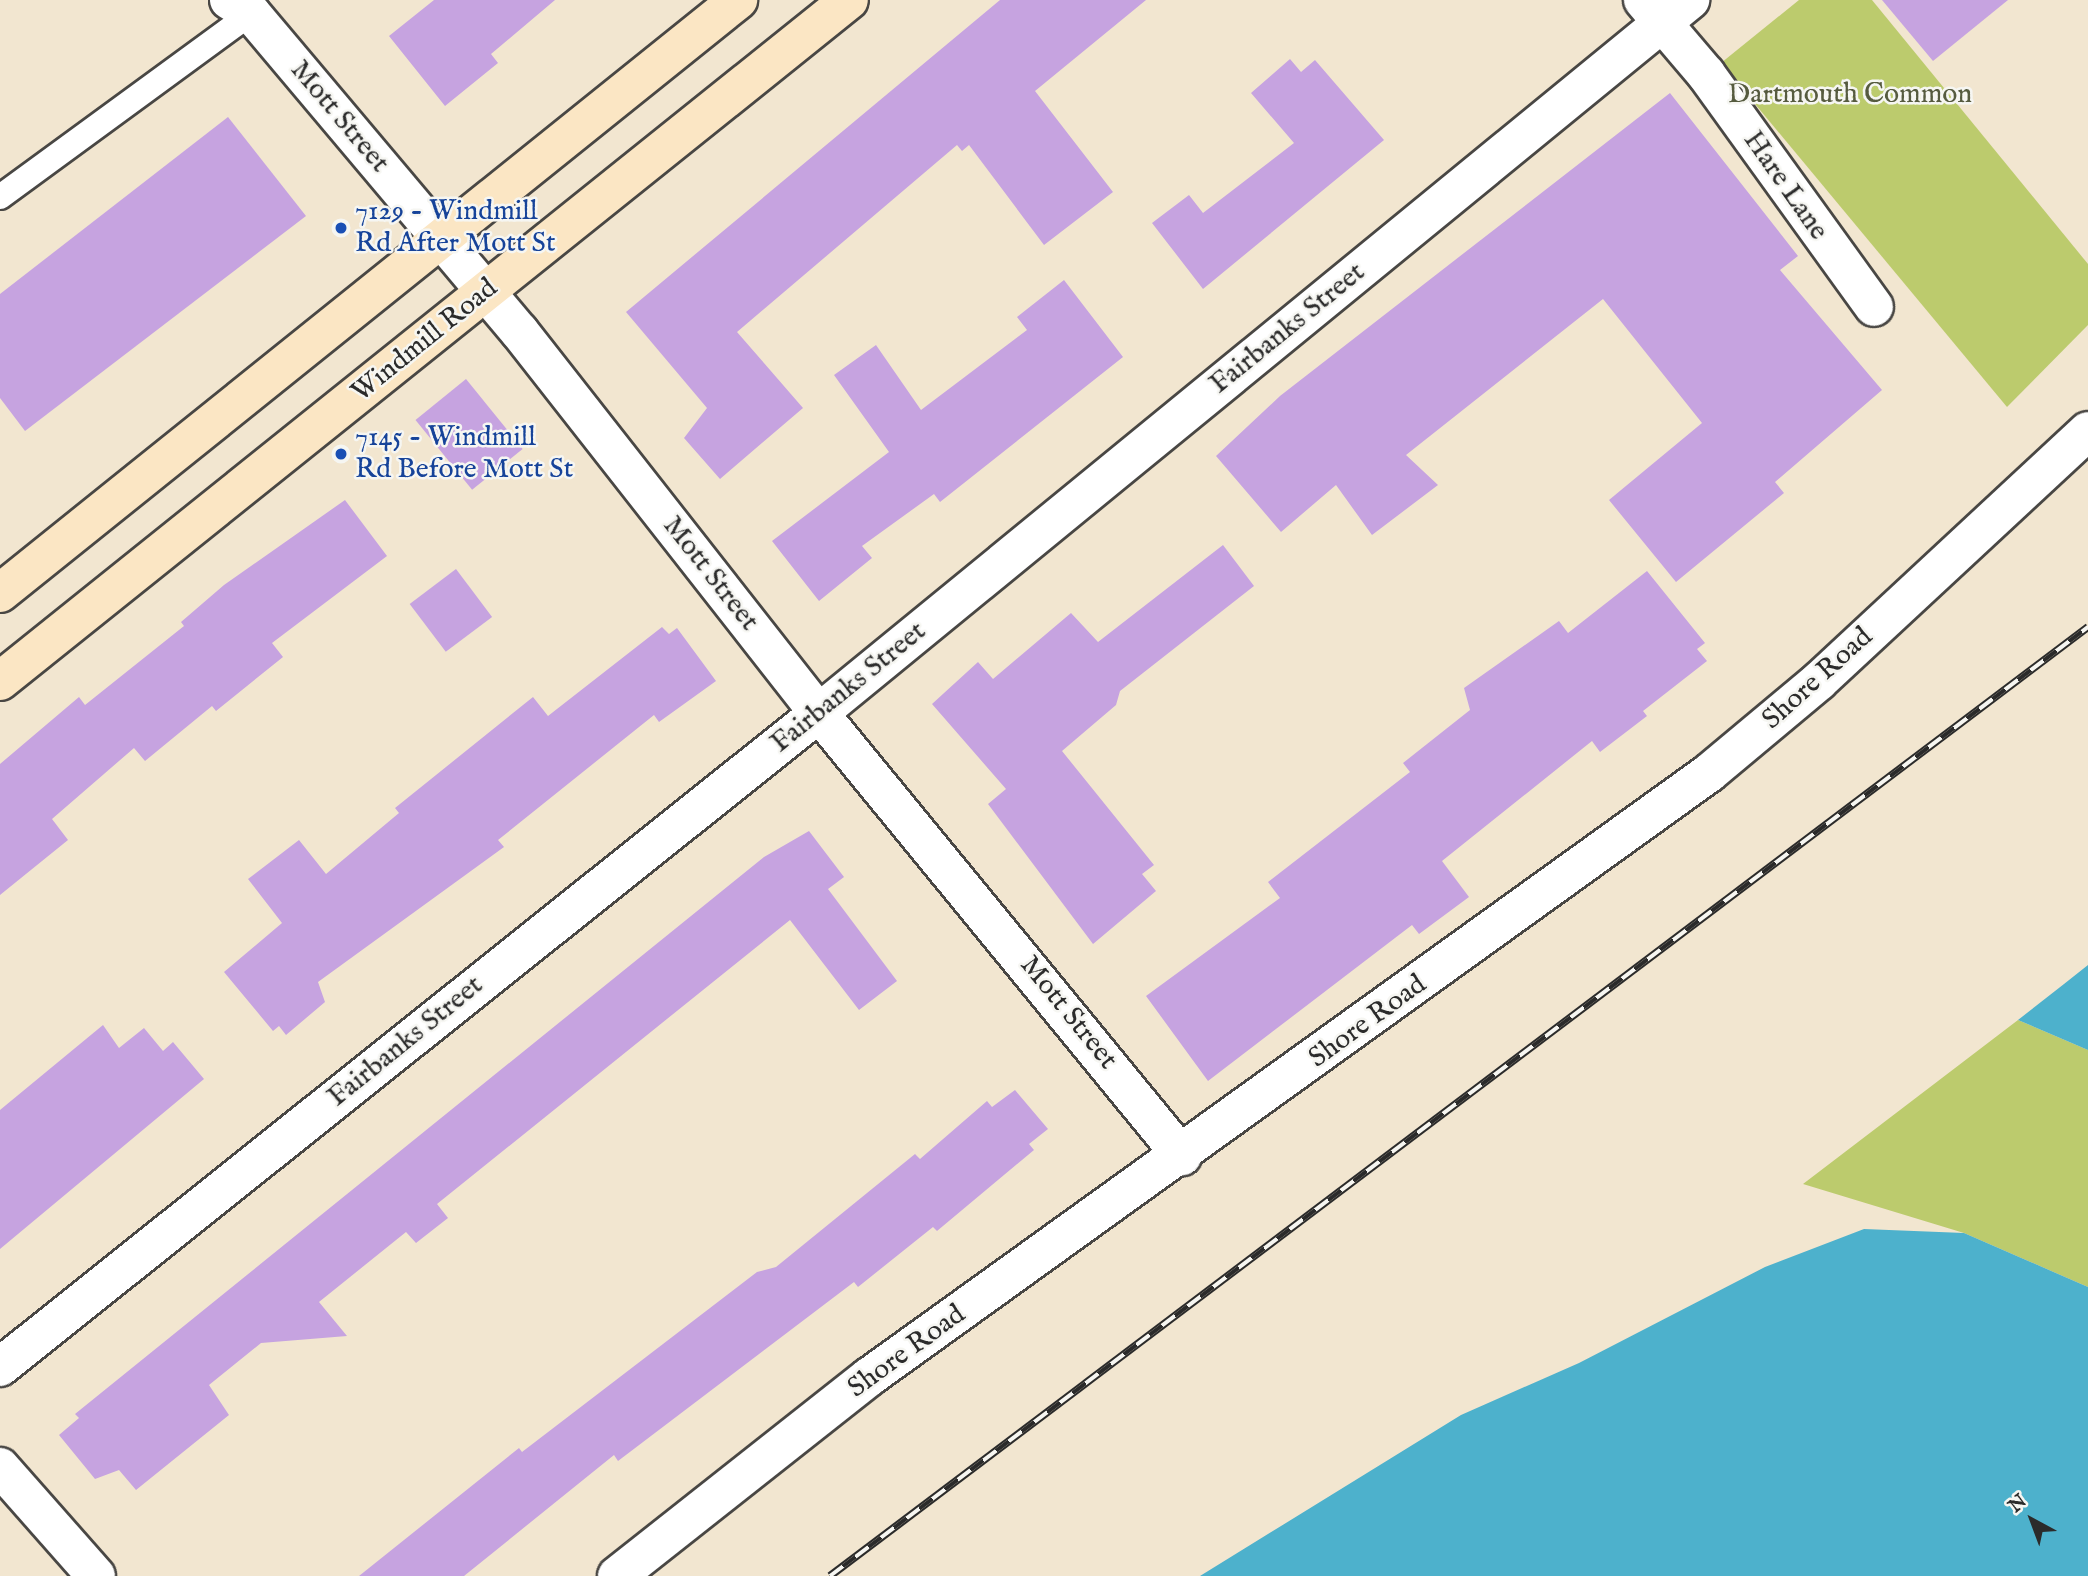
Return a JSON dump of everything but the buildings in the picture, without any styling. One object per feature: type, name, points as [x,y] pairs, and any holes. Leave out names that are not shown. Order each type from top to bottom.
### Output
[{"type":"main road","points":[[0,593],[738,0]]},
{"type":"main road","name":"Windmill Road","points":[[0,681],[849,0]]},
{"type":"street","name":"Mott Street","points":[[240,7],[486,292],[819,713],[1182,1156]]},
{"type":"street","name":"Hare Lane","points":[[1665,8],[1706,74],[1874,307]]},
{"type":"street","name":"Fairbanks Street","points":[[0,1367],[819,713],[1665,8]]},
{"type":"street","name":"Shore Road","points":[[617,1576],[869,1377],[1182,1156],[1709,773],[1819,681],[2088,431]]},
{"type":"street","points":[[0,1467],[96,1576]]},
{"type":"lane","points":[[0,197],[240,7]]},
{"type":"green space","name":"Dartmouth Common","points":[[1799,0],[1872,0],[2088,264],[2088,325],[2007,407],[1721,63]]},
{"type":"green space","points":[[2018,1020],[2088,1050],[2088,1287],[1964,1233],[1803,1184]]},
{"type":"water","points":[[2088,965],[2088,1050],[2018,1020],[2064,984]]},
{"type":"water","points":[[1864,1229],[1964,1233],[2088,1287],[2088,1576],[1200,1576],[1461,1415],[1579,1363],[1765,1267]]},
{"type":"railway","points":[[830,1576],[2088,627]]},
{"type":"place","name":"7129 - Windmill Rd After Mott St","points":[[341,228]]},
{"type":"place","name":"7145 - Windmill Rd Before Mott St","points":[[341,454]]}]
